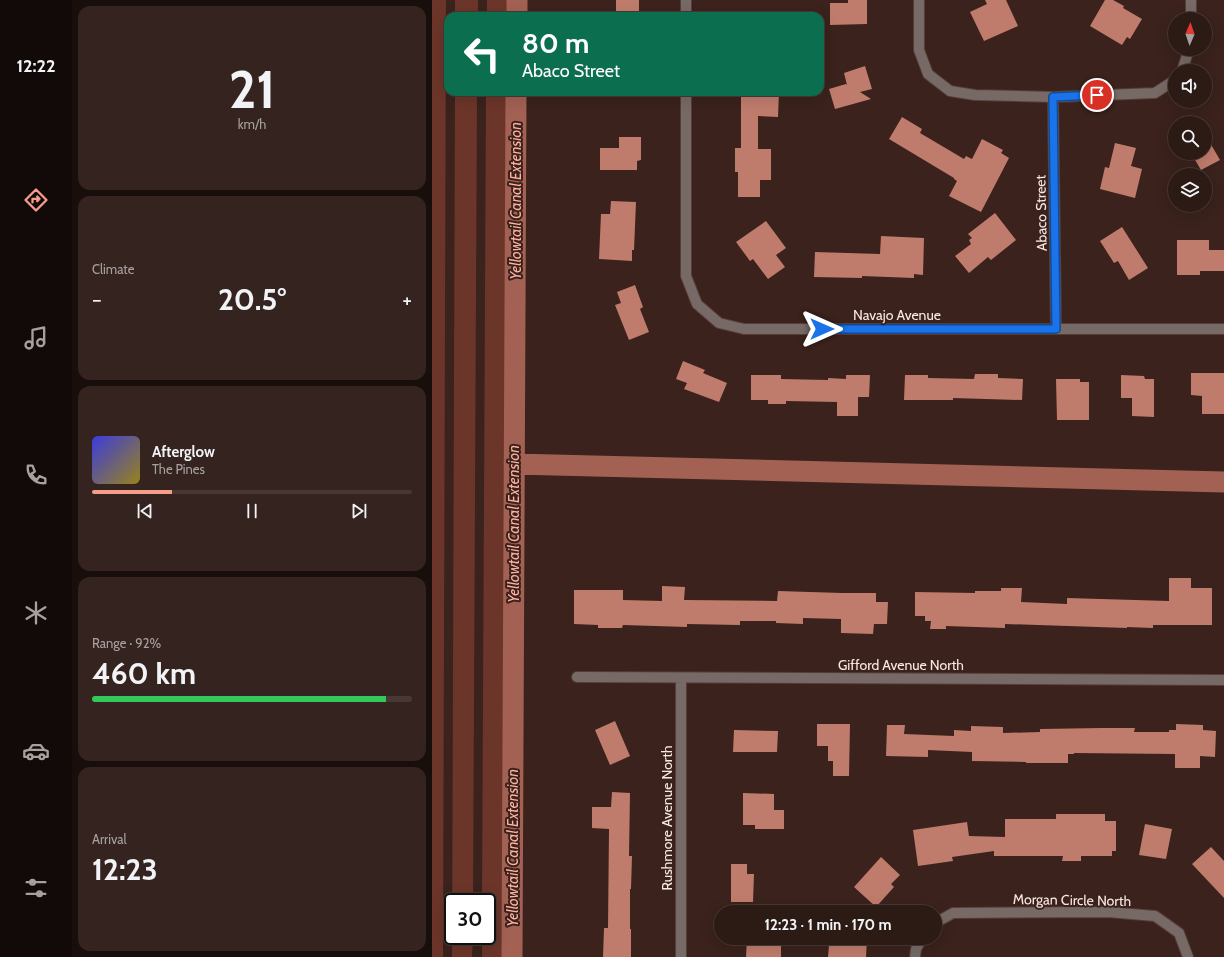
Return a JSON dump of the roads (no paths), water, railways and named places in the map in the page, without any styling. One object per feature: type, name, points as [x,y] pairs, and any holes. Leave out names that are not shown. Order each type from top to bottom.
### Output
[{"type":"street","points":[[686,0],[686,12]]},
{"type":"street","points":[[919,0],[919,50],[928,74],[950,91],[975,95],[1053,97],[1155,93],[1168,85]]},
{"type":"street","points":[[1191,0],[1191,12]]},
{"type":"street","name":"Navajo Avenue","points":[[686,96],[686,276],[697,304],[719,323],[744,329],[1224,329]]},
{"type":"street","name":"Abaco Street","points":[[1053,97],[1056,329]]},
{"type":"street","name":"Gifford Avenue North","points":[[577,677],[1224,680]]},
{"type":"street","name":"Rushmore Avenue North","points":[[681,678],[681,957]]},
{"type":"street","name":"Morgan Circle North","points":[[942,919],[953,913],[1108,912],[1155,916],[1179,933],[1188,957]]},
{"type":"street","points":[[915,957],[918,945]]},
{"type":"waterway","name":"Yellowtail Canal Extension","points":[[517,0],[517,12]]},
{"type":"waterway","name":"Yellowtail Canal Extension","points":[[512,957],[516,96]]},
{"type":"waterway","points":[[514,464],[1224,482]]}]
